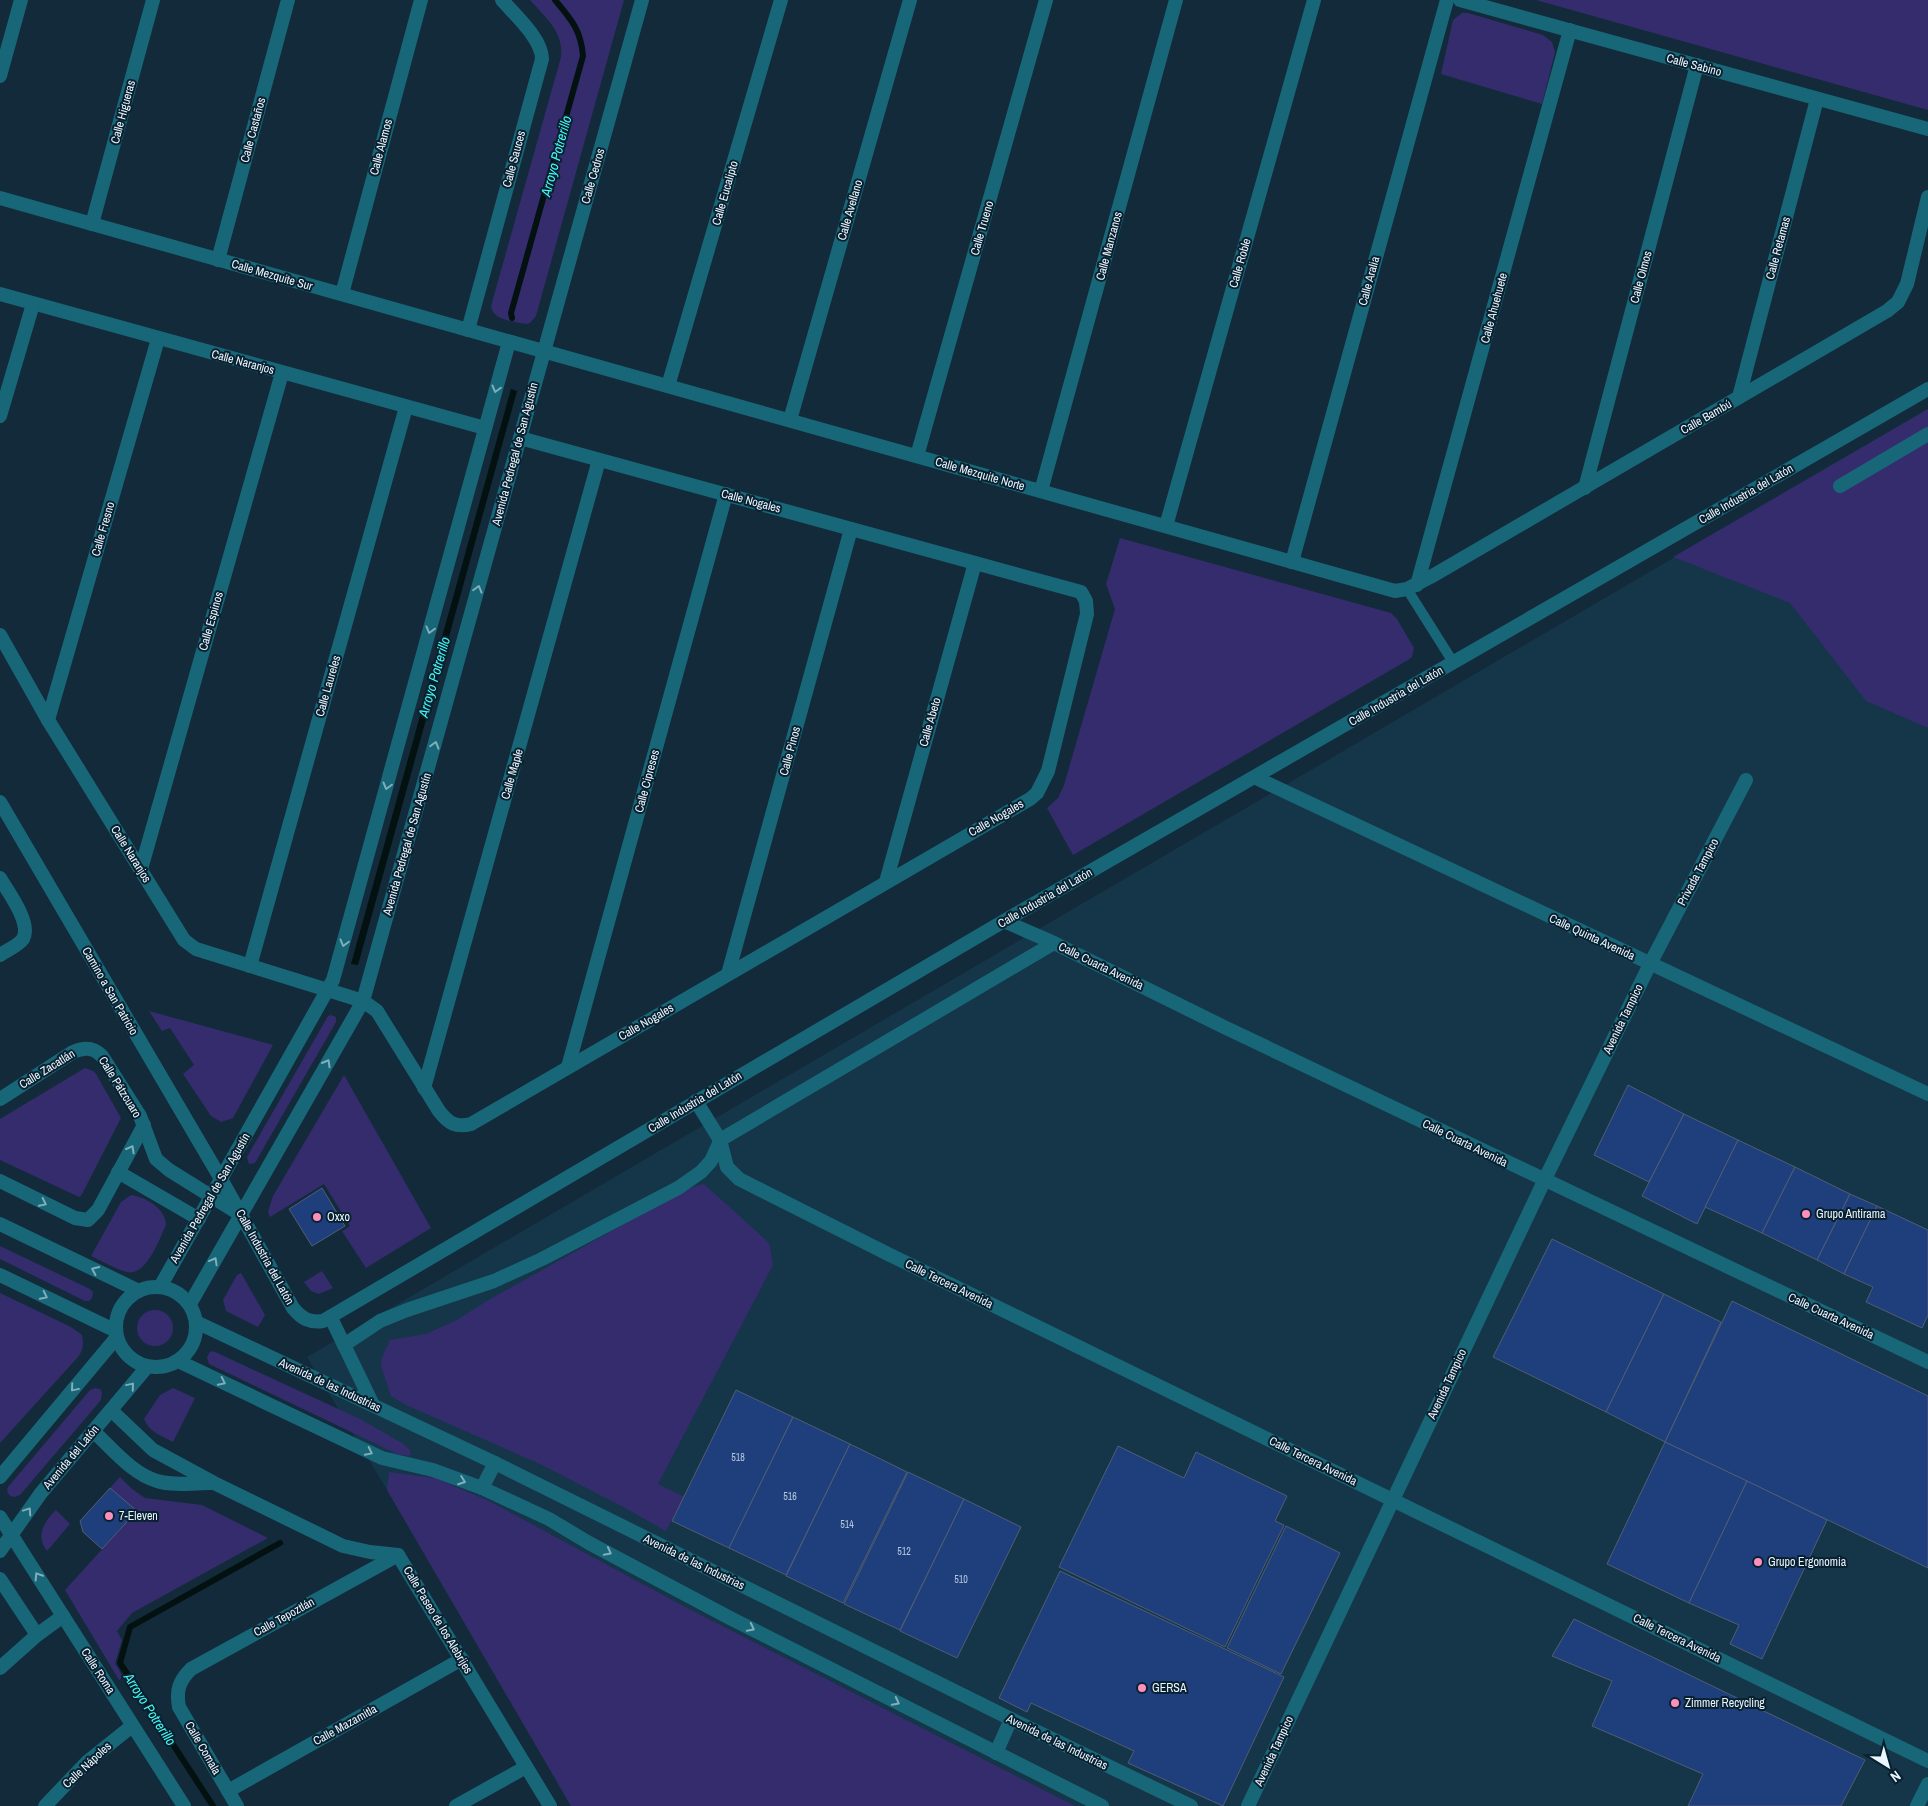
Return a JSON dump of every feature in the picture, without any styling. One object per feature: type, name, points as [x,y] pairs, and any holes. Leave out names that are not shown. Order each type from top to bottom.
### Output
[{"type":"street","points":[[0,76],[21,0]]},
{"type":"street","name":"Calle Higueras","points":[[92,224],[154,0]]},
{"type":"street","name":"Calle Castaños","points":[[218,260],[288,0]]},
{"type":"street","name":"Calle Alamos","points":[[342,294],[421,0]]},
{"type":"street","name":"Calle Sauces","points":[[468,330],[542,59],[542,52],[538,43],[502,0]]},
{"type":"street","name":"Calle Cedros","points":[[544,351],[642,0]]},
{"type":"street","name":"Calle Eucalipto","points":[[668,386],[781,0]]},
{"type":"street","name":"Calle Avellano","points":[[790,420],[910,0]]},
{"type":"street","name":"Calle Trueno","points":[[917,456],[1046,0]]},
{"type":"street","name":"Calle Manzanos","points":[[1041,491],[1176,0]]},
{"type":"street","name":"Calle Roble","points":[[1166,526],[1314,0]]},
{"type":"street","name":"Calle Aralia","points":[[1292,562],[1447,0]]},
{"type":"street","name":"Calle Sabino","points":[[1460,0],[1928,129]]},
{"type":"street","name":"Calle Ahuehuete","points":[[1412,587],[1570,30]]},
{"type":"street","name":"Calle Olmos","points":[[1585,488],[1697,66]]},
{"type":"street","name":"Calle Retamas","points":[[1740,397],[1817,98]]},
{"type":"street","name":"Calle Bambú","points":[[1412,587],[1887,311],[1898,302],[1907,284],[1928,197]]},
{"type":"street","name":"Calle Mezquite Sur","points":[[0,198],[544,351]]},
{"type":"street","name":"Calle Naranjos","points":[[0,294],[485,428]]},
{"type":"street","points":[[0,416],[33,304]]},
{"type":"street","name":"Calle Fresno","points":[[48,720],[158,339]]},
{"type":"street","name":"Avenida Pedregal de San Agustín","points":[[160,1287],[329,990],[337,969],[509,342]]},
{"type":"street","name":"Calle Mezquite Norte","points":[[544,351],[1395,591],[1412,587]]},
{"type":"street","name":"Avenida Pedregal de San Agustín","points":[[190,1304],[363,1001],[544,351]]},
{"type":"street","name":"Calle Espinos","points":[[141,869],[282,372]]},
{"type":"street","name":"Calle Industria del Latón","points":[[221,1179],[297,1313],[308,1321],[315,1322],[331,1318],[1004,921],[1256,778],[1453,662],[1928,389]]},
{"type":"street","name":"Calle Laureles","points":[[250,966],[406,407]]},
{"type":"street","points":[[1840,486],[1928,434]]},
{"type":"street","name":"Calle Nogales","points":[[363,1001],[376,1011],[445,1119],[461,1126],[471,1124],[1030,799],[1037,793],[1048,771],[1087,614],[1086,601],[1081,592],[520,438]]},
{"type":"street","name":"Calle Maple","points":[[424,1088],[599,460]]},
{"type":"street","name":"Calle Cipreses","points":[[568,1067],[726,494]]},
{"type":"street","name":"Calle Pinos","points":[[728,974],[851,529]]},
{"type":"street","name":"Calle Abeto","points":[[886,882],[975,563]]},
{"type":"street","name":"Calle Naranjos","points":[[0,635],[48,720],[184,940],[196,949],[363,1001]]},
{"type":"street","name":"Calle Quinta Avenida","points":[[1256,778],[1928,1094]]},
{"type":"street","name":"Privada Tampico","points":[[1650,964],[1746,780]]},
{"type":"street","name":"Camino a San Patricio","points":[[0,802],[221,1179]]},
{"type":"street","points":[[0,954],[22,940],[25,932],[25,923],[21,913],[1,880]]},
{"type":"street","name":"Calle Cuarta Avenida","points":[[1004,921],[1054,943],[1224,1028],[1544,1181],[1928,1362]]},
{"type":"street","points":[[344,1345],[380,1321],[494,1281],[542,1259],[678,1188],[701,1172],[711,1160],[720,1140],[1054,943]]},
{"type":"street","name":"Avenida Tampico","points":[[1248,1806],[1544,1181],[1650,964]]},
{"type":"street","name":"Calle Zacatlán","points":[[0,1099],[73,1052],[81,1048],[96,1050]]},
{"type":"street","name":"Calle Pátzcuaro","points":[[96,1050],[102,1056],[144,1125],[156,1159],[169,1170],[240,1214]]},
{"type":"street","name":"Calle Tercera Avenida","points":[[696,1101],[720,1140],[727,1167],[739,1179],[1928,1761]]},
{"type":"street","name":"Calle Pátzcuaro","points":[[0,1181],[75,1218],[88,1220],[98,1210],[144,1125]]},
{"type":"street","points":[[118,1172],[199,1219]]},
{"type":"street","points":[[0,1224],[139,1291]]},
{"type":"street","points":[[0,1275],[116,1334]]},
{"type":"street","points":[[149,1287],[160,1287],[182,1295],[190,1304],[196,1322],[193,1344],[187,1354],[178,1361],[169,1366],[147,1367],[128,1357],[121,1348],[116,1334],[117,1318],[121,1307],[139,1291],[149,1287]]},
{"type":"street","points":[[331,1318],[373,1405]]},
{"type":"street","name":"Avenida de las Industrias","points":[[196,1322],[495,1463],[1011,1719],[1191,1806]]},
{"type":"street","points":[[0,1476],[116,1334]]},
{"type":"street","points":[[178,1361],[382,1458],[433,1470],[482,1488],[549,1519],[590,1543],[722,1613],[1102,1806]]},
{"type":"street","name":"Avenida del Latón","points":[[0,1551],[41,1493],[147,1367]]},
{"type":"street","name":"Calle Paseo de los Alebrijes","points":[[111,1410],[154,1450],[214,1483],[343,1546],[370,1552],[398,1554],[550,1806]]},
{"type":"street","name":"Calle Paseo de los Alebrijes","points":[[93,1431],[132,1467],[150,1478],[165,1482],[214,1483]]},
{"type":"street","points":[[482,1488],[495,1463]]},
{"type":"street","name":"Calle Roma","points":[[0,1517],[184,1806]]},
{"type":"street","name":"Calle Tepoztlán","points":[[178,1688],[184,1676],[191,1669],[398,1554]]},
{"type":"street","points":[[0,1579],[37,1635]]},
{"type":"street","points":[[0,1668],[37,1635],[62,1616]]},
{"type":"street","name":"Calle Mazamitla","points":[[228,1791],[462,1659]]},
{"type":"street","name":"Calle Comala","points":[[178,1688],[179,1707],[236,1806]]},
{"type":"street","points":[[996,1753],[1011,1719]]},
{"type":"street","name":"Calle Nápoles","points":[[45,1806],[87,1762],[132,1726]]},
{"type":"street","points":[[456,1806],[526,1767]]},
{"type":"street","points":[[1917,1806],[1928,1784]]},
{"type":"lane","points":[[1412,587],[1453,662]]},
{"type":"shaded area","points":[[530,0],[624,0],[536,316],[530,323],[526,324],[510,321],[496,315],[491,306],[561,57],[560,40],[556,32]]},
{"type":"shaded area","points":[[1536,0],[1928,0],[1928,110]]},
{"type":"shaded area","points":[[1462,13],[1468,13],[1543,35],[1552,42],[1555,52],[1542,104],[1441,74],[1453,20]]},
{"type":"shaded area","points":[[1928,409],[1928,1806],[571,1806],[387,1490],[307,1357]]},
{"type":"shaded area","points":[[1928,409],[1928,728],[1866,701],[1790,603],[1673,557]]},
{"type":"shaded area","points":[[1120,538],[1391,613],[1397,619],[1414,648],[1412,657],[1408,660],[1073,855],[1047,808],[1058,798],[1064,785],[1115,609],[1106,584]]},
{"type":"shaded area","points":[[149,1011],[273,1045],[233,1118],[221,1122],[211,1116],[183,1074],[194,1065],[170,1028],[162,1031]]},
{"type":"shaded area","points":[[328,1016],[336,1017],[336,1022],[255,1163],[249,1164],[247,1157]]},
{"type":"shaded area","points":[[85,1068],[96,1074],[121,1118],[79,1197],[0,1160],[0,1119]]},
{"type":"shaded area","points":[[344,1075],[431,1228],[366,1268],[342,1231],[350,1226],[324,1184],[270,1217],[268,1212],[273,1196]]},
{"type":"shaded area","points":[[704,1184],[766,1240],[770,1246],[773,1265],[658,1484],[684,1497],[666,1531],[540,1464],[406,1405],[391,1396],[381,1366],[382,1357],[390,1340],[426,1334],[457,1320],[485,1302],[687,1189]]},
{"type":"shaded area","points":[[131,1195],[149,1201],[159,1209],[163,1214],[166,1225],[156,1248],[146,1263],[134,1272],[127,1272],[91,1256],[121,1202]]},
{"type":"shaded area","points":[[0,1246],[90,1289],[93,1292],[92,1298],[89,1301],[85,1301],[0,1259]]},
{"type":"shaded area","points":[[322,1271],[333,1288],[319,1294],[311,1291],[304,1282]]},
{"type":"shaded area","points":[[241,1273],[265,1315],[258,1327],[226,1311],[223,1300],[237,1275]]},
{"type":"shaded area","points":[[0,1293],[71,1327],[82,1335],[83,1344],[78,1357],[0,1443]]},
{"type":"shaded area","points":[[155,1310],[162,1311],[168,1315],[172,1321],[172,1335],[168,1341],[162,1345],[155,1346],[148,1345],[142,1341],[138,1335],[137,1328],[138,1321],[142,1315],[148,1311]]},
{"type":"shaded area","points":[[213,1351],[360,1419],[402,1443],[410,1450],[411,1455],[397,1454],[209,1364],[207,1357]]},
{"type":"shaded area","points":[[173,1388],[195,1398],[173,1442],[152,1430],[144,1419],[160,1395]]},
{"type":"shaded area","points":[[100,1389],[102,1392],[101,1400],[20,1495],[14,1497],[9,1495],[7,1492],[8,1487],[90,1390]]},
{"type":"shaded area","points":[[389,1472],[435,1478],[489,1501],[685,1607],[1075,1806],[571,1806],[387,1490]]},
{"type":"shaded area","points":[[120,1477],[145,1498],[202,1505],[268,1538],[132,1613],[117,1631],[122,1640],[115,1663],[123,1677],[119,1680],[65,1590],[136,1512],[110,1488]]},
{"type":"shaded area","points":[[56,1510],[70,1524],[47,1551],[43,1546],[42,1529]]},
{"type":"water","points":[[511,389],[517,391],[358,965],[351,964]]},
{"type":"building","points":[[1628,1085],[1684,1114],[1649,1182],[1594,1155]]},
{"type":"building","points":[[1684,1114],[1738,1140],[1697,1224],[1642,1196]]},
{"type":"building","points":[[1738,1140],[1795,1167],[1762,1233],[1705,1207]]},
{"type":"building","name":"Grupo Antirama","points":[[1795,1167],[1850,1194],[1817,1260],[1762,1233]]},
{"type":"building","name":"Oxxo","points":[[322,1188],[345,1226],[312,1246],[289,1209]]},
{"type":"building","points":[[1850,1194],[1877,1206],[1844,1274],[1817,1260]]},
{"type":"building","points":[[1877,1206],[1928,1230],[1928,1315],[1922,1328],[1866,1302],[1873,1287],[1844,1274]]},
{"type":"building","points":[[1552,1239],[1664,1294],[1606,1412],[1493,1357]]},
{"type":"building","points":[[1664,1294],[1721,1322],[1665,1442],[1606,1412]]},
{"type":"building","points":[[1732,1301],[1928,1396],[1928,1568],[1665,1442]]},
{"type":"building","points":[[736,1390],[793,1417],[729,1548],[672,1521]]},
{"type":"building","points":[[793,1417],[850,1444],[786,1575],[729,1548]]},
{"type":"building","points":[[1665,1442],[1747,1481],[1689,1603],[1607,1564]]},
{"type":"building","points":[[850,1444],[907,1472],[843,1603],[786,1576]]},
{"type":"building","points":[[1118,1446],[1184,1478],[1196,1452],[1287,1496],[1275,1521],[1284,1525],[1225,1647],[1059,1567]]},
{"type":"building","points":[[908,1472],[964,1499],[900,1630],[844,1604]]},
{"type":"building","name":"Grupo Ergonomia","points":[[1747,1481],[1827,1520],[1762,1659],[1730,1644],[1739,1625],[1689,1603]]},
{"type":"building","name":"7-Eleven","points":[[110,1488],[137,1511],[102,1549],[83,1532],[80,1521]]},
{"type":"building","points":[[964,1499],[1021,1527],[957,1658],[900,1631]]},
{"type":"building","points":[[1286,1526],[1340,1553],[1281,1674],[1227,1648]]},
{"type":"building","name":"GERSA","points":[[1060,1571],[1284,1677],[1223,1806],[1128,1763],[1134,1751],[1031,1703],[1027,1712],[999,1698]]},
{"type":"building","name":"Zimmer Recycling","points":[[1574,1619],[1865,1760],[1841,1806],[1688,1806],[1703,1774],[1592,1726],[1612,1681],[1552,1656]]},
{"type":"waterway","name":"Arroyo Potrerillo","points":[[512,318],[511,313],[583,56],[580,39],[574,25],[555,0]]},
{"type":"waterway","name":"Arroyo Potrerillo","points":[[213,1806],[120,1663],[130,1627],[280,1543]]},
{"type":"place","name":"Grupo Antirama","points":[[1806,1214]]},
{"type":"place","name":"Oxxo","points":[[317,1217]]},
{"type":"place","name":"7-Eleven","points":[[109,1516]]},
{"type":"place","name":"Grupo Ergonomia","points":[[1758,1562]]},
{"type":"place","name":"GERSA","points":[[1142,1688]]},
{"type":"place","name":"Zimmer Recycling","points":[[1675,1703]]}]
